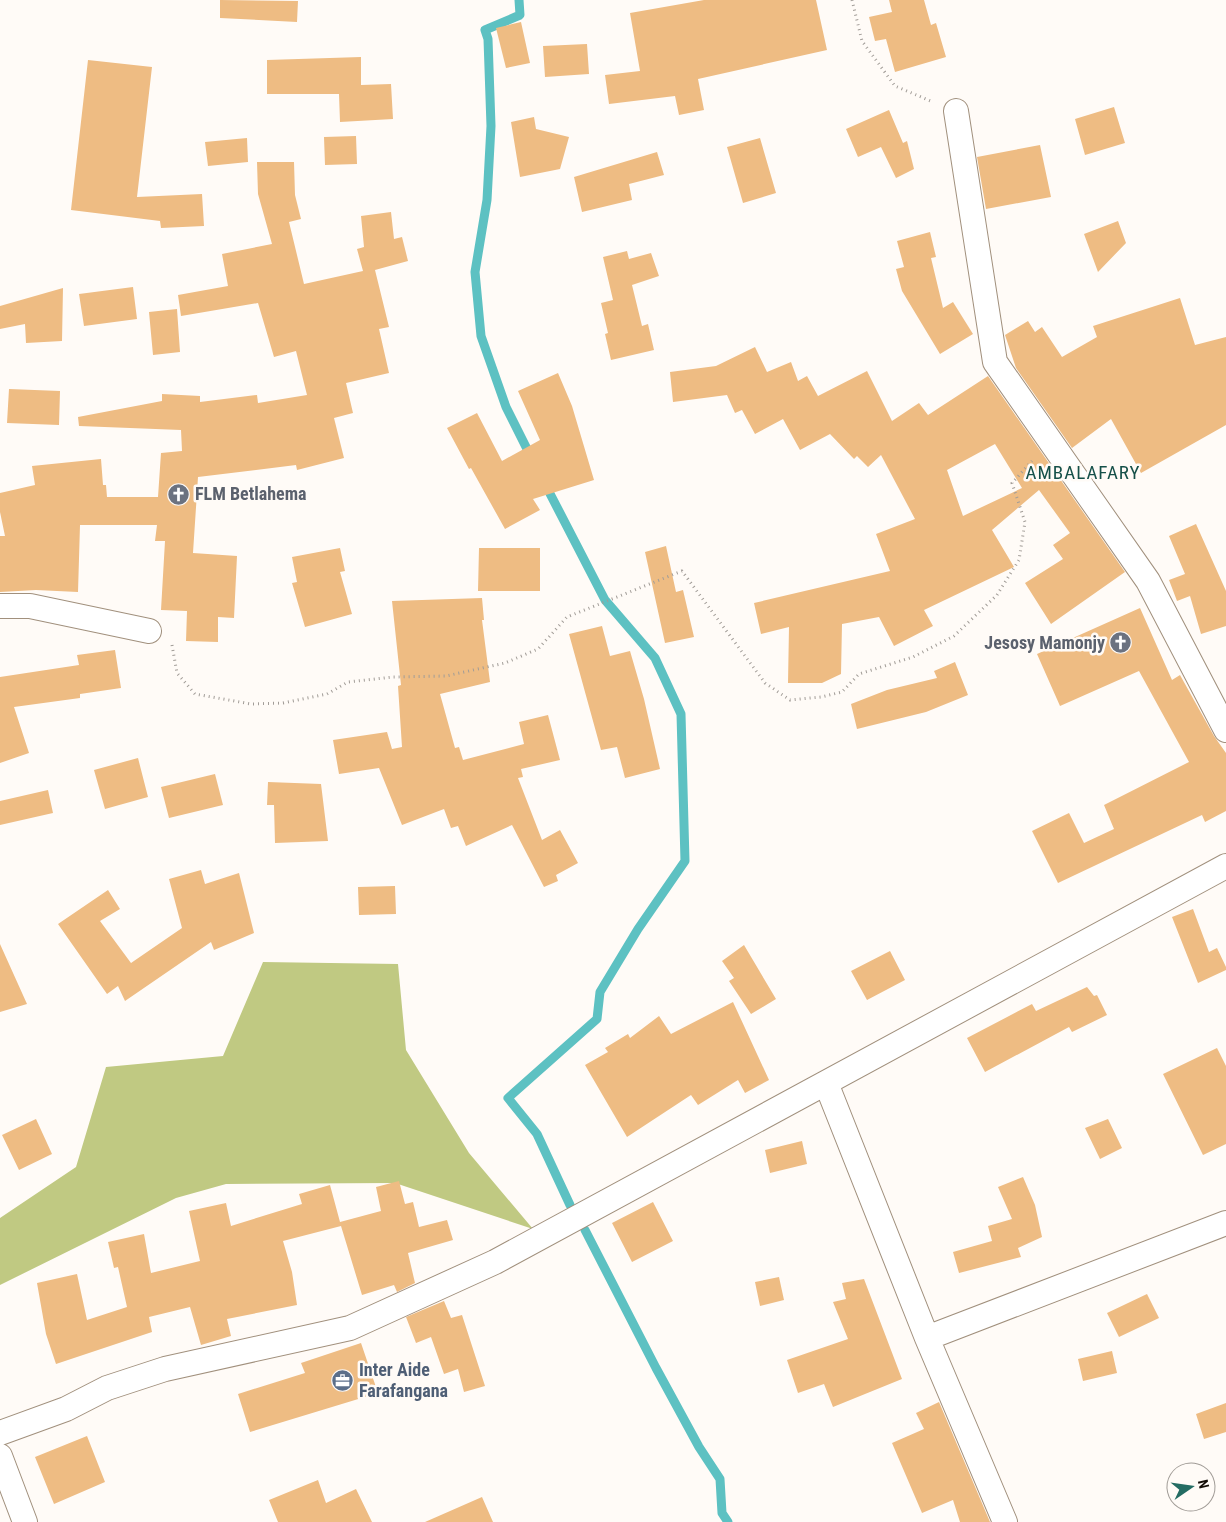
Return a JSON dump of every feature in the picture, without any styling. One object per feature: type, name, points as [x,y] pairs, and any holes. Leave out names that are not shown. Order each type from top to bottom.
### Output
[{"type":"street","points":[[956,111],[995,362],[1148,582],[1226,730]]},
{"type":"street","points":[[0,606],[30,606],[149,631]]},
{"type":"street","points":[[0,1434],[66,1409],[107,1388],[165,1369],[350,1328],[495,1262],[1226,866]]},
{"type":"street","points":[[826,1083],[926,1338],[1005,1522]]},
{"type":"street","points":[[926,1338],[1226,1223]]},
{"type":"street","points":[[0,1456],[25,1522]]},
{"type":"path","points":[[852,0],[862,41],[894,86],[956,111]]},
{"type":"path","points":[[149,631],[172,642],[177,674],[196,694],[251,704],[283,703],[327,694],[348,682],[393,676],[446,676],[505,663],[538,649],[567,617],[682,571],[765,683],[790,700],[821,697],[842,692],[859,674],[912,657],[954,636],[997,595],[1019,560],[1025,522],[1012,483],[1051,442]]},
{"type":"green space","points":[[263,962],[398,964],[406,1050],[469,1153],[533,1229],[395,1183],[226,1184],[176,1198],[0,1285],[0,1218],[76,1167],[106,1067],[223,1056]]},
{"type":"building","points":[[220,0],[298,1],[297,22],[220,18]]},
{"type":"building","points":[[704,0],[816,0],[827,50],[698,79],[704,110],[679,115],[675,96],[609,104],[605,75],[640,71],[630,13]]},
{"type":"building","points":[[889,0],[924,0],[931,25],[936,23],[946,57],[895,72],[886,39],[875,41],[869,17],[892,12]]},
{"type":"building","points":[[521,22],[530,63],[506,68],[496,28]]},
{"type":"building","points":[[587,44],[589,74],[545,77],[543,46]]},
{"type":"building","points":[[361,57],[361,85],[391,84],[393,119],[340,122],[339,94],[267,94],[267,60]]},
{"type":"building","points":[[88,60],[152,67],[137,197],[202,194],[204,226],[161,228],[160,221],[71,210]]},
{"type":"building","points":[[1114,107],[1125,143],[1085,155],[1075,119]]},
{"type":"building","points":[[889,110],[903,143],[907,141],[914,169],[896,178],[881,147],[858,157],[846,129]]},
{"type":"building","points":[[534,117],[536,129],[569,137],[560,169],[520,177],[511,122]]},
{"type":"building","points":[[356,136],[357,164],[325,165],[324,137]]},
{"type":"building","points":[[247,138],[248,162],[208,166],[205,142]]},
{"type":"building","points":[[760,138],[776,193],[743,203],[727,147]]},
{"type":"building","points":[[1040,145],[1051,197],[986,209],[977,157]]},
{"type":"building","points":[[657,152],[664,175],[629,184],[632,200],[582,212],[574,177]]},
{"type":"building","points":[[257,162],[294,162],[295,195],[301,219],[289,222],[304,284],[363,271],[357,249],[364,247],[361,216],[391,212],[394,239],[402,237],[408,261],[375,270],[389,327],[379,329],[389,373],[346,383],[353,413],[334,418],[344,458],[297,470],[296,465],[198,477],[193,553],[237,556],[234,618],[218,617],[218,642],[186,641],[187,611],[161,610],[165,541],[155,541],[157,525],[80,525],[78,592],[36,590],[0,592],[0,536],[5,536],[0,512],[0,493],[35,485],[32,466],[101,459],[103,485],[106,485],[107,497],[158,497],[161,453],[182,451],[181,430],[79,426],[78,417],[162,401],[162,394],[200,396],[200,402],[257,395],[258,403],[307,395],[296,351],[274,357],[258,303],[181,316],[178,295],[228,286],[222,254],[272,244],[258,194]]},
{"type":"building","points":[[1118,221],[1126,243],[1098,272],[1084,234]]},
{"type":"building","points":[[930,232],[936,257],[931,258],[943,308],[953,302],[973,334],[940,354],[902,291],[896,269],[904,267],[897,241]]},
{"type":"building","points":[[627,251],[629,259],[651,253],[659,276],[632,285],[642,326],[648,324],[654,350],[611,360],[605,334],[608,333],[601,303],[613,300],[603,257]]},
{"type":"building","points":[[133,287],[137,319],[84,326],[79,294]]},
{"type":"building","points":[[63,288],[62,341],[26,343],[25,324],[0,329],[0,306]]},
{"type":"building","points":[[1180,298],[1195,345],[1226,337],[1226,425],[1141,473],[1111,419],[1072,448],[1016,368],[1005,335],[1028,321],[1035,332],[1042,327],[1062,357],[1097,337],[1093,326]]},
{"type":"building","points":[[177,309],[180,352],[153,355],[149,312]]},
{"type":"building","points":[[755,347],[767,372],[791,362],[798,381],[807,376],[818,396],[867,371],[892,421],[919,403],[928,415],[988,376],[1125,572],[1051,624],[1025,583],[1063,559],[1053,545],[1070,533],[1039,490],[992,530],[1014,567],[924,610],[933,626],[894,646],[879,617],[842,624],[841,674],[822,683],[788,683],[789,627],[761,634],[754,603],[890,571],[876,534],[915,519],[881,455],[868,467],[857,456],[854,459],[830,434],[800,450],[783,419],[755,434],[742,410],[735,413],[727,395],[673,402],[670,372],[716,366]],"holes":[[[995,444],[1022,488],[963,516],[947,470]]]},
{"type":"building","points":[[558,373],[572,406],[594,480],[533,499],[540,510],[505,529],[447,428],[477,413],[502,461],[540,440],[518,391]]},
{"type":"building","points":[[9,389],[60,391],[59,425],[7,423]]},
{"type":"building","points":[[1196,524],[1226,591],[1226,626],[1201,634],[1190,596],[1177,601],[1169,580],[1185,574],[1169,536]]},
{"type":"building","points":[[666,546],[676,592],[683,590],[694,637],[665,643],[645,552]]},
{"type":"building","points":[[340,548],[345,571],[340,572],[352,614],[305,627],[292,583],[297,582],[292,557]]},
{"type":"building","points":[[479,548],[540,548],[540,591],[478,591]]},
{"type":"building","points":[[482,598],[484,620],[482,620],[490,682],[440,694],[455,748],[459,747],[463,760],[524,744],[519,722],[548,715],[560,760],[521,769],[523,777],[518,778],[542,840],[560,830],[578,863],[556,875],[558,881],[544,887],[512,825],[466,846],[458,826],[451,828],[444,809],[402,825],[379,768],[339,774],[333,740],[387,732],[392,749],[402,747],[398,686],[401,685],[392,601]]},
{"type":"building","points":[[1140,608],[1172,680],[1180,675],[1214,736],[1226,753],[1226,811],[1205,822],[1202,815],[1058,883],[1032,831],[1069,813],[1084,843],[1114,829],[1104,805],[1189,762],[1139,671],[1060,706],[1037,654]]},
{"type":"building","points":[[602,626],[610,656],[630,651],[644,699],[660,769],[625,778],[617,747],[601,750],[569,634]]},
{"type":"building","points":[[115,650],[121,688],[80,694],[80,698],[14,707],[29,753],[0,763],[0,677],[79,665],[77,655]]},
{"type":"building","points":[[955,662],[968,695],[926,712],[857,729],[851,704],[887,690],[937,678],[934,671]]},
{"type":"building","points":[[138,758],[148,797],[105,809],[94,770]]},
{"type":"building","points":[[215,774],[223,805],[169,818],[161,787]]},
{"type":"building","points":[[268,782],[321,784],[328,841],[275,843],[274,805],[267,805]]},
{"type":"building","points":[[48,790],[53,813],[0,825],[0,801]]},
{"type":"building","points":[[201,870],[205,884],[239,873],[254,933],[214,950],[211,942],[125,1001],[118,986],[107,994],[58,924],[108,890],[120,909],[100,921],[131,963],[182,928],[169,879]]},
{"type":"building","points":[[395,886],[396,914],[359,915],[358,887]]},
{"type":"building","points":[[1193,909],[1209,952],[1217,948],[1226,967],[1226,970],[1198,983],[1172,917]]},
{"type":"building","points":[[0,944],[27,1004],[0,1012]]},
{"type":"building","points":[[744,945],[776,999],[751,1014],[729,981],[734,978],[722,961]]},
{"type":"building","points":[[890,951],[905,980],[867,1000],[851,971]]},
{"type":"building","points":[[1087,987],[1094,996],[1097,995],[1107,1015],[1072,1032],[1069,1027],[985,1072],[967,1038],[1032,1004],[1036,1011]]},
{"type":"building","points":[[733,1002],[769,1080],[745,1093],[738,1080],[698,1105],[691,1095],[627,1137],[585,1065],[608,1052],[605,1048],[628,1034],[630,1038],[659,1016],[671,1034]]},
{"type":"building","points":[[1217,1048],[1226,1066],[1226,1144],[1203,1155],[1163,1074]]},
{"type":"building","points":[[36,1119],[52,1154],[19,1170],[2,1135]]},
{"type":"building","points":[[1108,1119],[1122,1148],[1100,1159],[1085,1128]]},
{"type":"building","points":[[802,1141],[807,1164],[770,1173],[765,1150]]},
{"type":"building","points":[[1023,1177],[1035,1205],[1042,1237],[1018,1248],[1021,1257],[959,1273],[953,1252],[992,1241],[988,1226],[1012,1219],[998,1187]]},
{"type":"building","points":[[399,1181],[405,1204],[413,1202],[419,1227],[447,1220],[453,1240],[408,1253],[415,1283],[397,1292],[394,1285],[362,1295],[341,1226],[283,1241],[292,1272],[297,1305],[227,1319],[231,1336],[201,1345],[190,1307],[149,1317],[152,1332],[56,1364],[46,1334],[37,1283],[77,1274],[87,1320],[127,1307],[118,1267],[114,1268],[108,1242],[144,1234],[151,1273],[200,1261],[189,1211],[226,1203],[231,1226],[302,1204],[299,1194],[330,1185],[340,1222],[381,1211],[376,1187]]},
{"type":"building","points":[[653,1202],[673,1241],[632,1262],[612,1223]]},
{"type":"building","points":[[779,1277],[784,1300],[760,1306],[755,1282]]},
{"type":"building","points":[[864,1279],[902,1379],[833,1407],[824,1384],[798,1393],[787,1360],[848,1339],[833,1302],[846,1299],[842,1283]]},
{"type":"building","points":[[1147,1294],[1159,1318],[1119,1337],[1107,1313]]},
{"type":"building","points":[[444,1301],[451,1318],[462,1315],[485,1386],[464,1392],[458,1369],[444,1374],[431,1337],[416,1343],[406,1317]]},
{"type":"building","points":[[361,1343],[378,1393],[250,1432],[238,1394],[305,1373],[301,1363]]},
{"type":"building","points":[[1112,1351],[1117,1373],[1083,1381],[1078,1359]]},
{"type":"building","points":[[939,1402],[990,1522],[960,1522],[953,1500],[922,1513],[892,1443],[924,1429],[916,1413]]},
{"type":"building","points":[[1226,1403],[1226,1432],[1204,1439],[1196,1414]]},
{"type":"building","points":[[87,1436],[105,1482],[54,1504],[35,1457]]},
{"type":"building","points":[[318,1480],[326,1503],[356,1489],[372,1522],[278,1522],[269,1500]]},
{"type":"building","points":[[482,1497],[493,1522],[425,1522]]},
{"type":"waterway","points":[[519,0],[520,15],[485,30],[488,39],[491,126],[487,200],[475,272],[481,336],[506,407],[531,457]]},
{"type":"waterway","points":[[545,484],[605,600],[655,658],[681,714],[685,861],[638,929],[600,992],[597,1019],[508,1098],[537,1134],[570,1205]]},
{"type":"waterway","points":[[585,1230],[656,1368],[699,1447],[720,1479],[722,1513],[728,1522]]},
{"type":"place","name":"FLM Betlahema","points":[[179,494]]},
{"type":"place","name":"Jesosy Mamonjy","points":[[1121,643]]},
{"type":"place","name":"Inter Aide Farafangana","points":[[343,1380]]},
{"type":"district","name":"AMBALAFARY","points":[[1083,472]]}]
